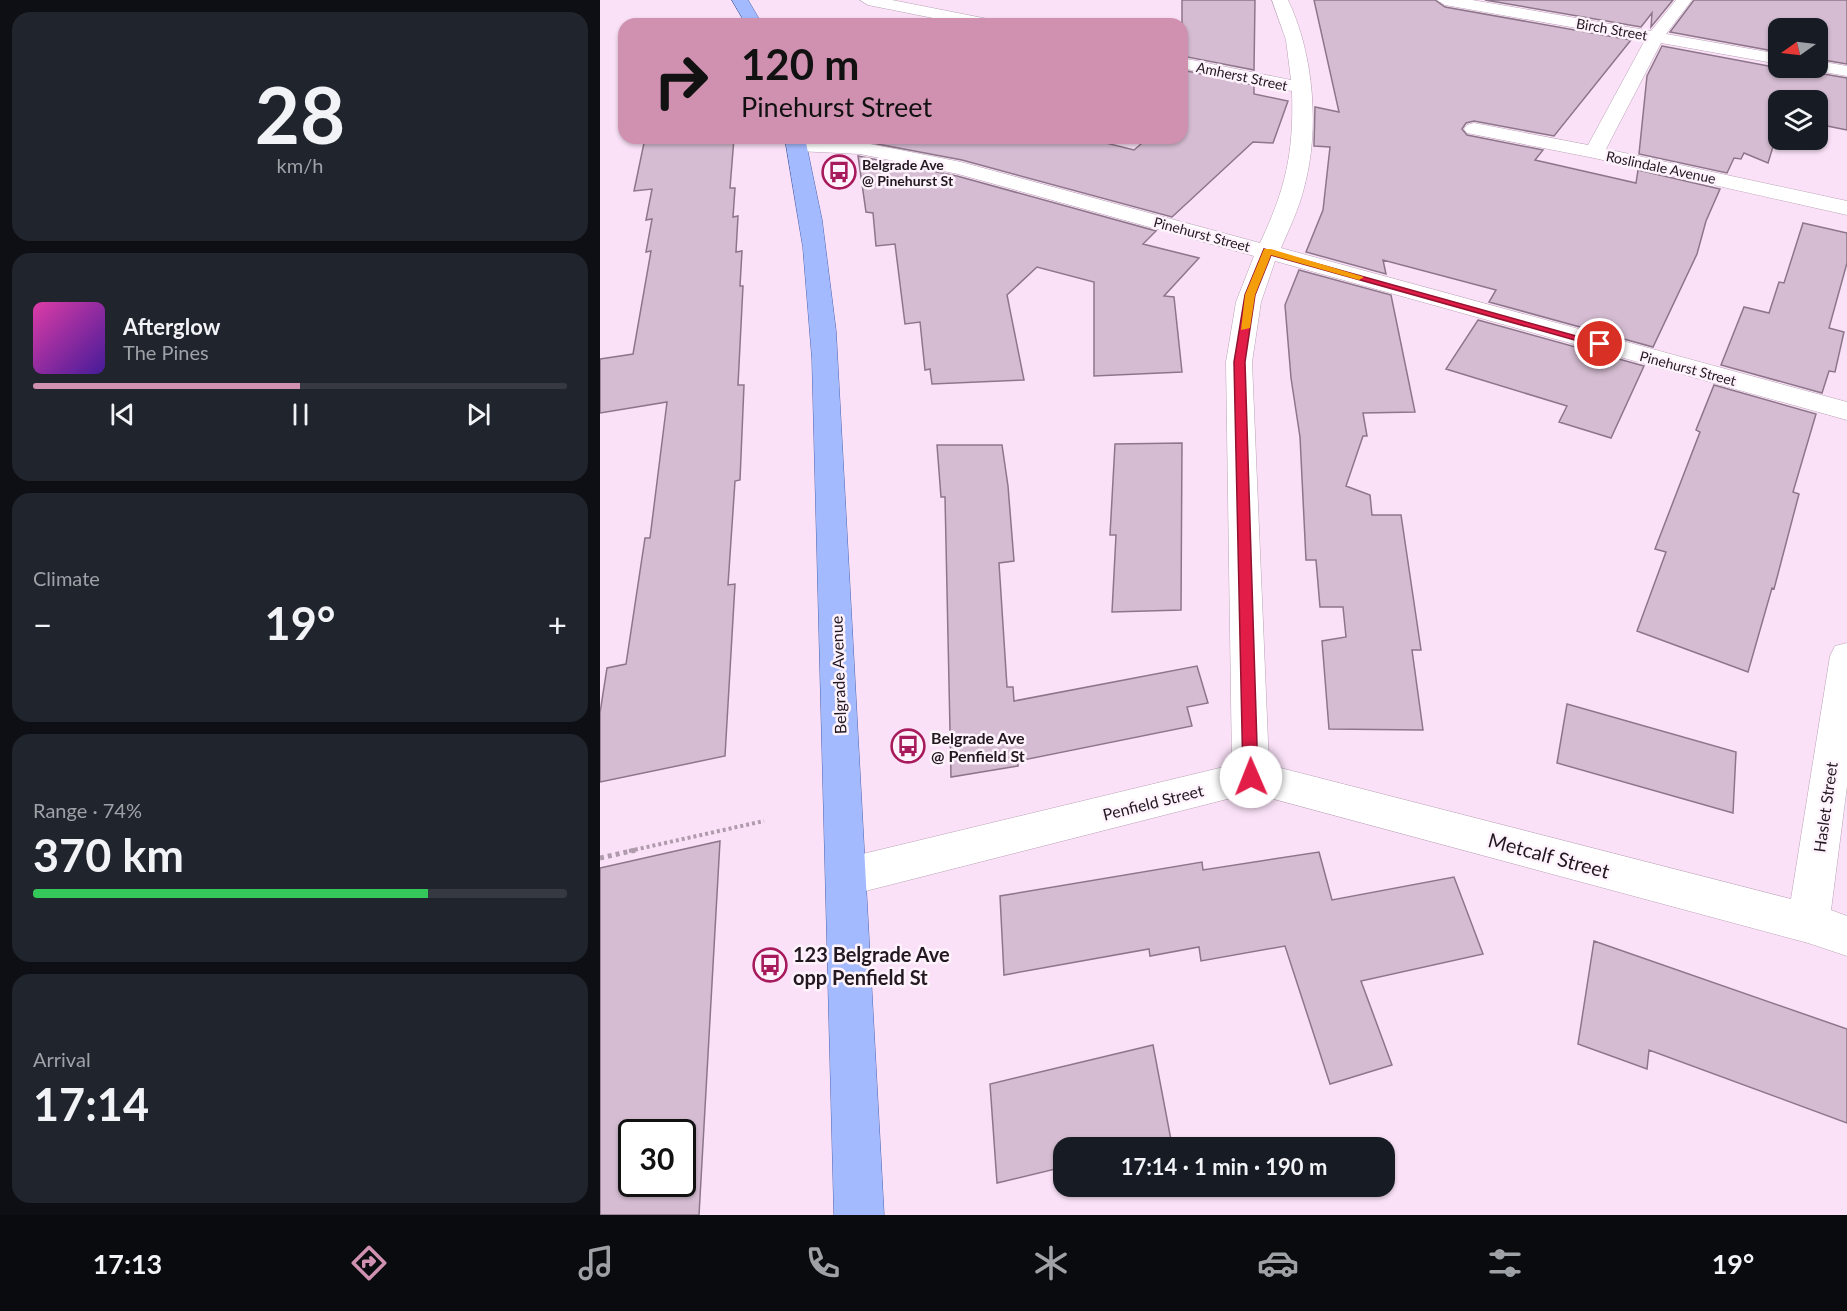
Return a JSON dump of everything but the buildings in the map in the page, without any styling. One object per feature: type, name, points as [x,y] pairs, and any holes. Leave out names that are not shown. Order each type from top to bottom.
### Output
[{"type":"main road","points":[[740,0],[750,18]]},
{"type":"main road","name":"Belgrade Avenue","points":[[796,144],[807,191],[818,267],[825,359],[859,1215]]},
{"type":"street","points":[[868,0],[958,18]]},
{"type":"street","points":[[1251,777],[1239,362],[1250,295],[1294,187],[1303,118],[1303,88],[1288,13],[1280,0]]},
{"type":"street","name":"Birch Street","points":[[1445,0],[1768,57]]},
{"type":"street","points":[[1594,152],[1656,36],[1684,0]]},
{"type":"street","name":"Amherst Street","points":[[1188,64],[1303,88]]},
{"type":"street","points":[[1828,68],[1847,71]]},
{"type":"street","name":"Roslindale Avenue","points":[[1474,129],[1594,152],[1847,208]]},
{"type":"street","name":"Pinehurst Street","points":[[817,144],[860,148],[961,168],[1847,411]]},
{"type":"street","name":"Haslet Street","points":[[1808,923],[1847,656]]},
{"type":"street","name":"Penfield Street","points":[[846,877],[1251,777]]},
{"type":"street","name":"Metcalf Street","points":[[1251,777],[1808,923],[1847,936]]},
{"type":"path","points":[[600,858],[764,821]]},
{"type":"slow traffic","points":[[1245,328],[1250,295],[1267,251],[1359,277]]},
{"type":"place","name":"Belgrade Ave @ Pinehurst St","points":[[839,172]]},
{"type":"place","name":"Belgrade Ave @ Penfield St","points":[[908,746]]},
{"type":"place","name":"123 Belgrade Ave opp Penfield St","points":[[770,965]]},
{"type":"route","points":[[1251,777],[1239,362],[1250,295],[1267,251],[1600,344]]}]
